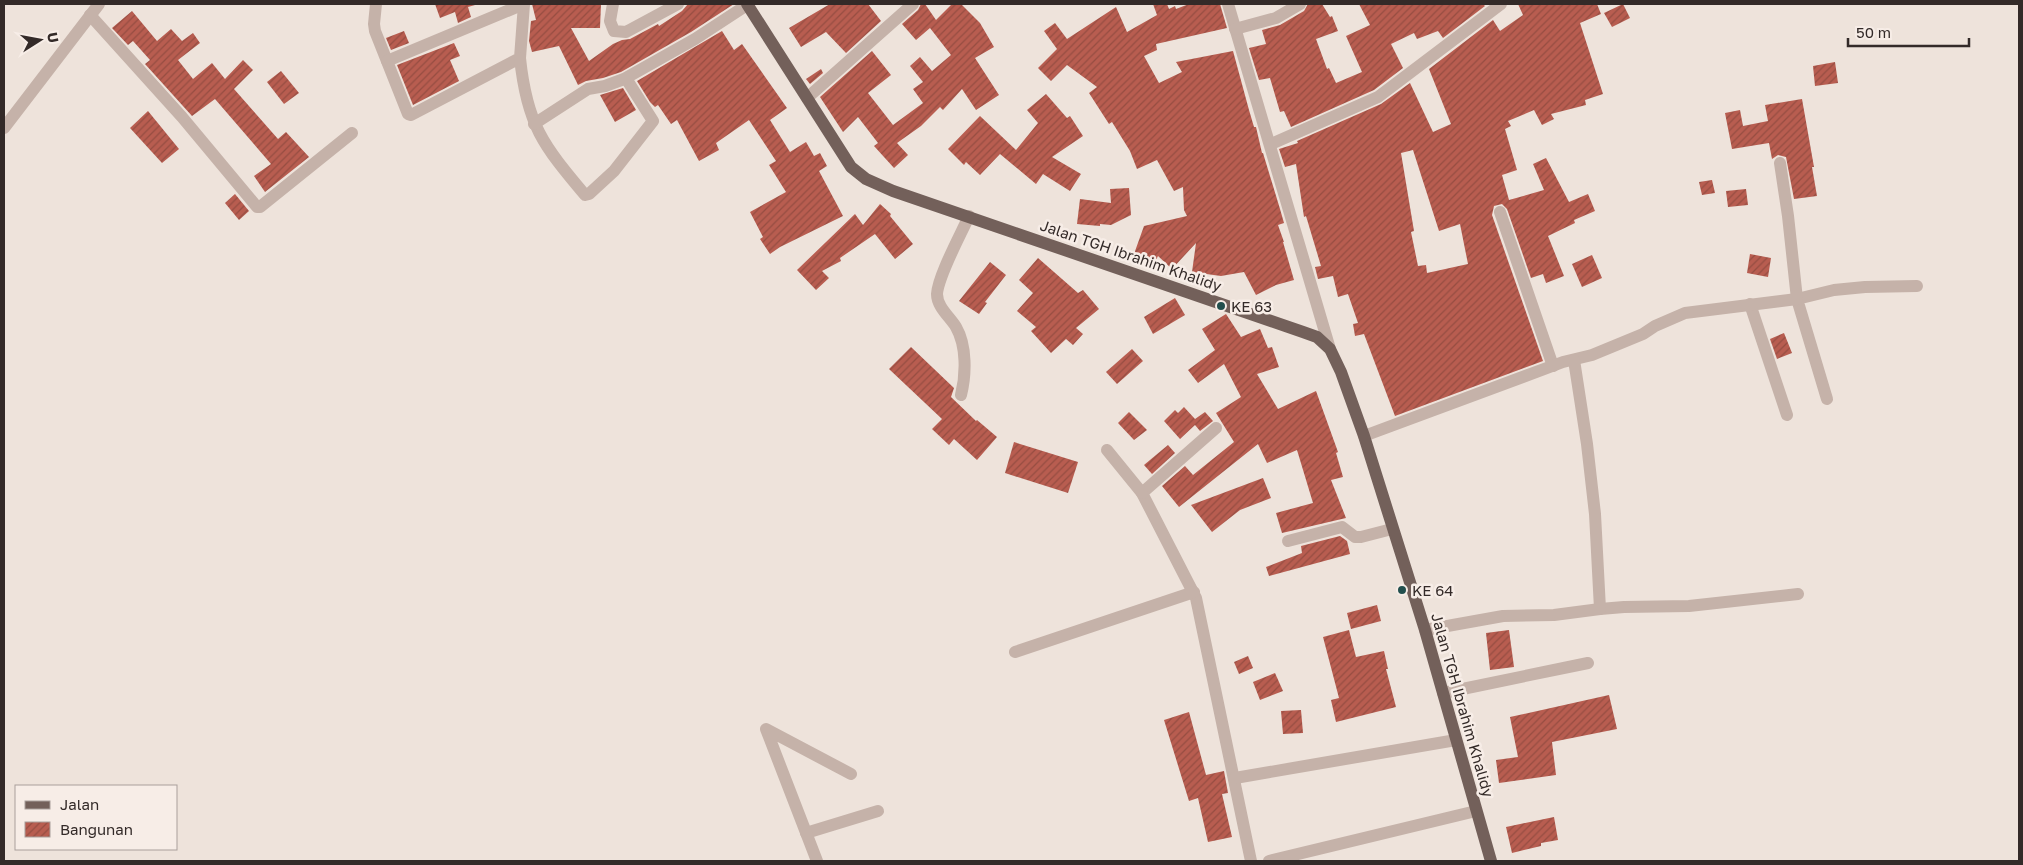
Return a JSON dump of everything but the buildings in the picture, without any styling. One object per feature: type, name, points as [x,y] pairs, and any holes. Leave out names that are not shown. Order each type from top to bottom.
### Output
[{"type":"main road","name":"Jalan TGH Ibrahim Khalidy","points":[[747,4],[852,167],[866,179],[893,191],[1317,337],[1330,348],[1341,372],[1364,436],[1425,630],[1491,861]]},
{"type":"street","points":[[4,128],[99,4]]},
{"type":"street","points":[[376,4],[374,24],[408,114],[411,115],[520,58]]},
{"type":"street","points":[[387,61],[524,4],[520,58],[527,104],[534,124],[548,150],[585,195],[589,194],[614,171],[653,122],[627,80]]},
{"type":"street","points":[[613,4],[610,21],[614,31],[618,33],[626,32],[678,4]]},
{"type":"street","points":[[534,124],[588,89],[605,86],[624,79],[694,39],[747,4]]},
{"type":"street","points":[[807,98],[913,4]]},
{"type":"street","points":[[1228,4],[1330,348]]},
{"type":"street","points":[[1236,29],[1276,18],[1300,4]]},
{"type":"street","points":[[1271,144],[1378,97],[1501,4]]},
{"type":"street","points":[[90,15],[182,116],[257,207],[260,207],[297,179],[352,134]]},
{"type":"street","points":[[1780,163],[1797,299],[1828,399]]},
{"type":"street","points":[[1500,212],[1553,366]]},
{"type":"street","points":[[961,395],[964,383],[964,361],[960,336],[937,297],[938,287],[970,216]]},
{"type":"street","points":[[1364,436],[1553,366],[1592,355],[1686,312],[1797,299],[1849,288],[1918,286]]},
{"type":"street","points":[[1750,304],[1787,415]]},
{"type":"street","points":[[1574,360],[1587,444],[1595,514],[1600,609]]},
{"type":"street","points":[[1142,493],[1216,428]]},
{"type":"street","points":[[1106,450],[1142,493],[1194,592],[1235,778],[1251,861]]},
{"type":"street","points":[[1288,541],[1342,527],[1354,537],[1361,538],[1392,529]]},
{"type":"street","points":[[1015,652],[1194,592]]},
{"type":"street","points":[[1425,630],[1503,616],[1554,615],[1624,607],[1689,606],[1798,594]]},
{"type":"street","points":[[1443,692],[1588,663]]},
{"type":"street","points":[[817,861],[766,728],[851,774]]},
{"type":"street","points":[[1235,778],[1456,740]]},
{"type":"street","points":[[806,833],[878,811]]},
{"type":"street","points":[[1269,861],[1476,811]]},
{"type":"place","name":"KE 63","points":[[1221,306]]},
{"type":"place","name":"KE 64","points":[[1402,590]]}]
